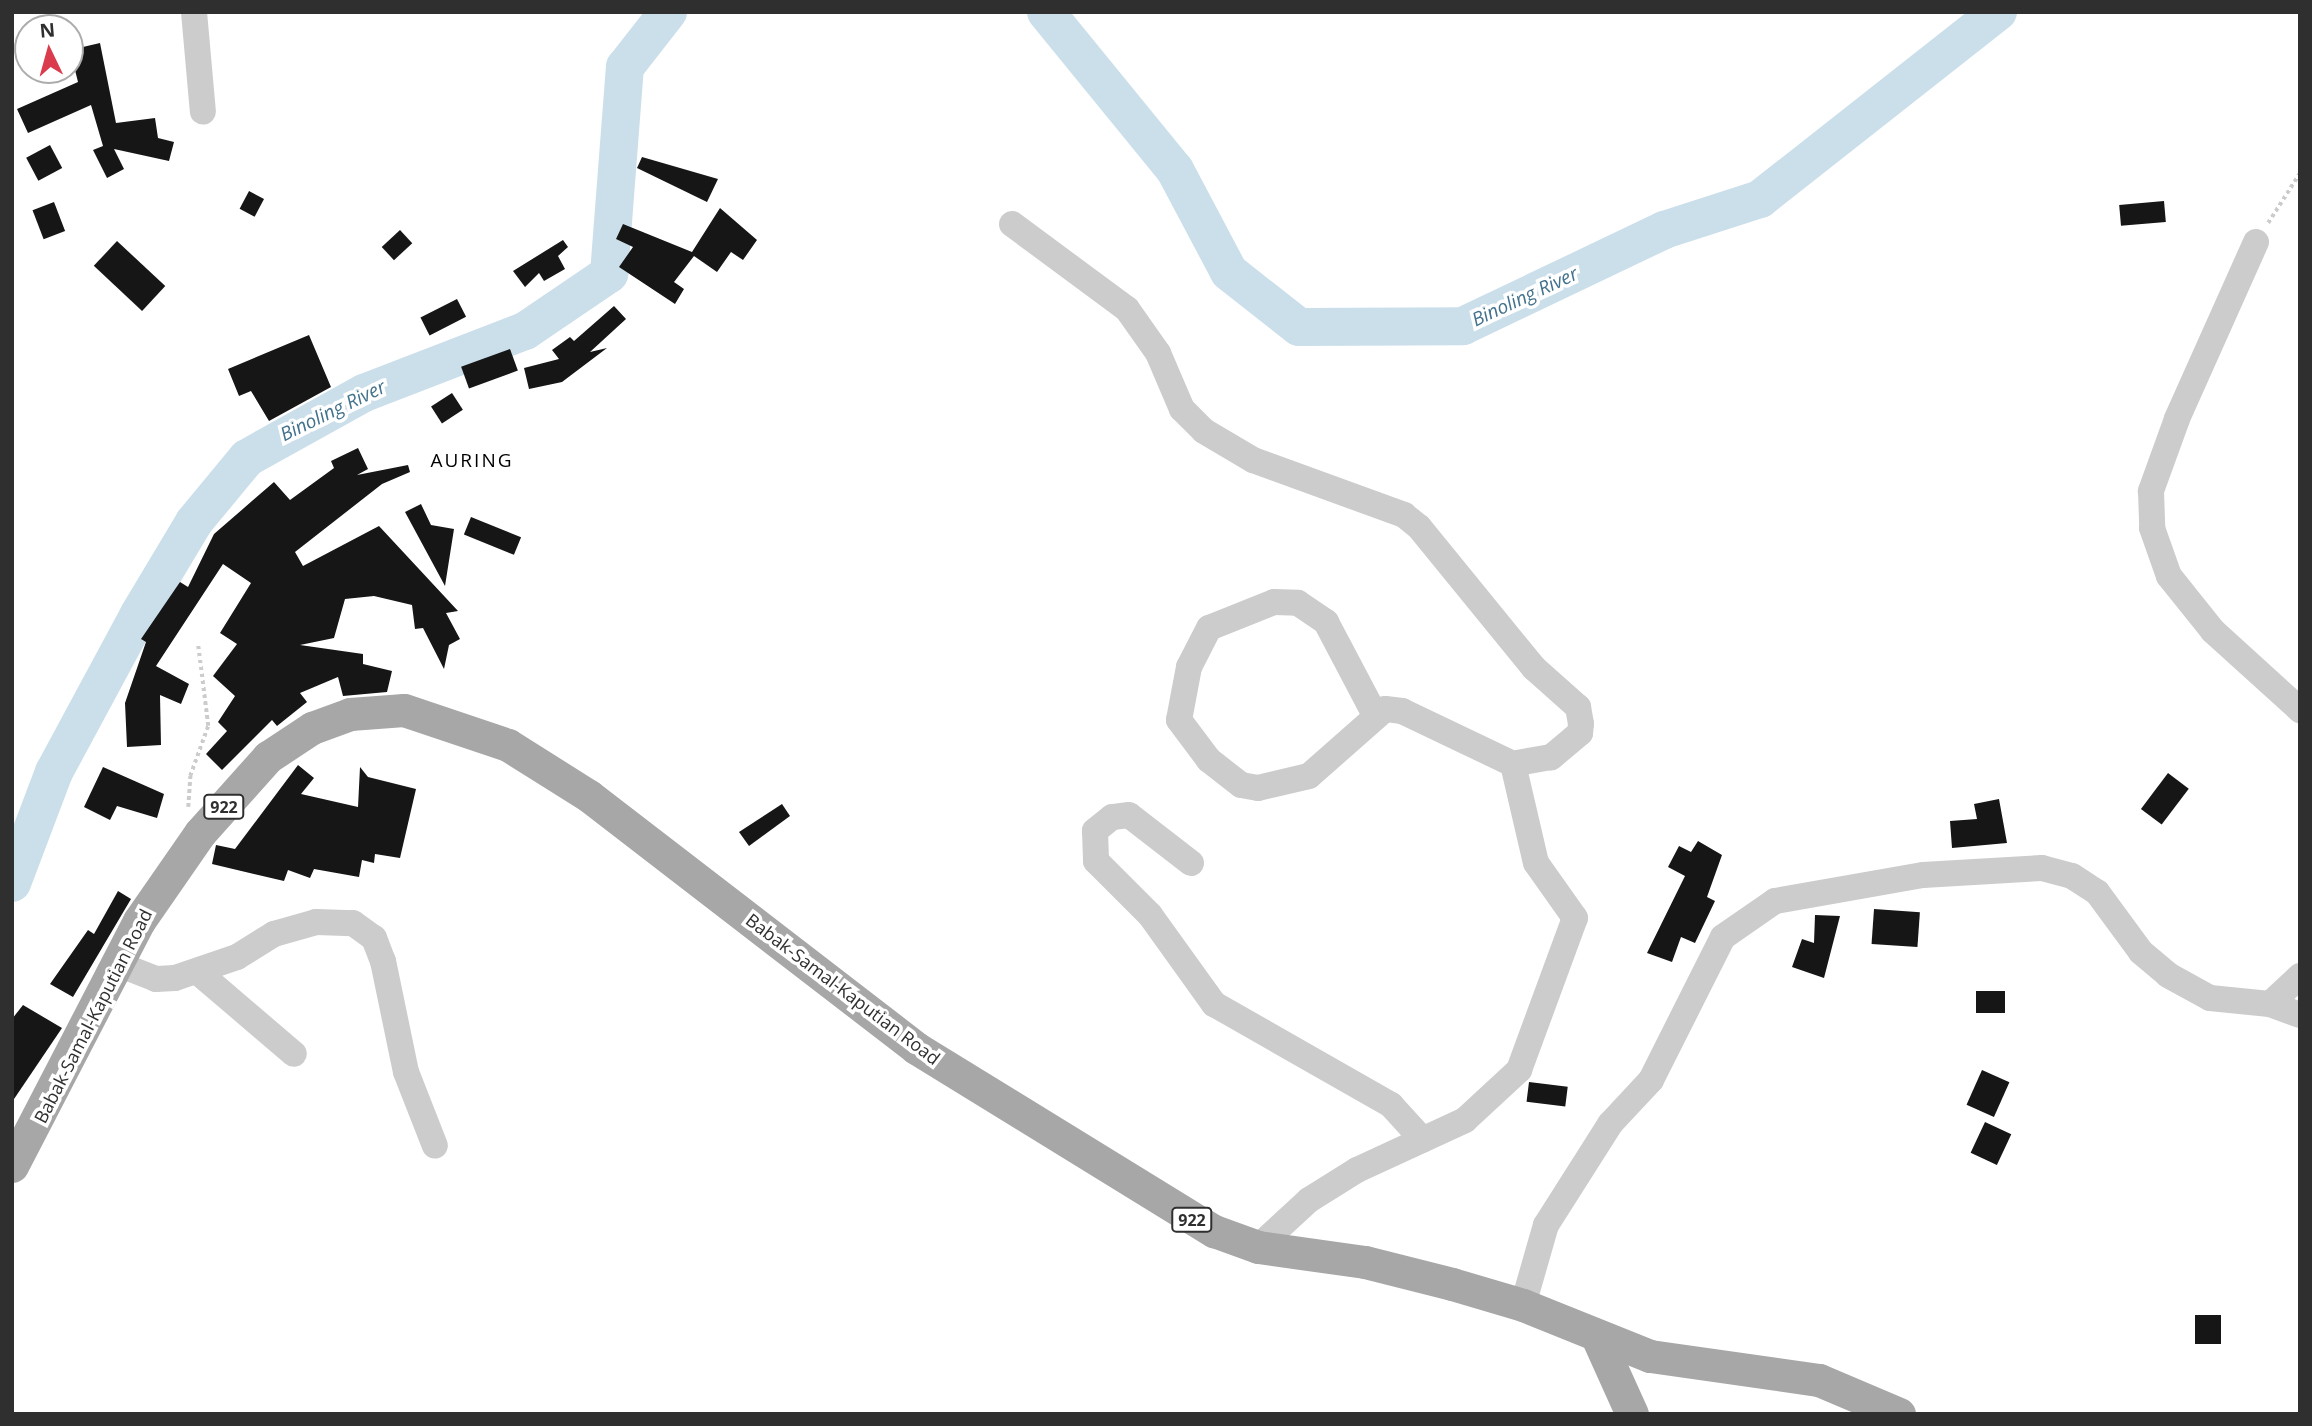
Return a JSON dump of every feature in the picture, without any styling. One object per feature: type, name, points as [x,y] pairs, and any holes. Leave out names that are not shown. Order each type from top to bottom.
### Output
[{"type":"main road","name":"Babak-Samal-Kaputian Road","points":[[12,1166],[139,921],[200,833],[268,757],[313,728],[350,714],[404,710],[496,740],[600,804],[916,1048],[1164,1205],[1258,1247],[1365,1262],[1523,1305],[1599,1341],[1650,1356],[1819,1380],[1899,1414]]},
{"type":"main road","points":[[1599,1341],[1632,1414]]},
{"type":"street","points":[[194,12],[203,112]]},
{"type":"street","points":[[1012,224],[1127,309],[1158,353],[1182,409],[1204,431],[1253,460],[1404,515],[1427,535],[1534,668],[1578,707],[1580,733],[1566,748],[1542,761],[1513,764],[1402,711],[1374,713],[1347,747],[1309,776],[1258,788],[1241,785],[1209,760],[1179,720],[1189,667],[1209,628],[1274,601],[1298,603],[1326,622],[1374,713]]},
{"type":"street","points":[[2256,242],[2177,419],[2151,491],[2152,528],[2169,576],[2186,598],[2300,710]]},
{"type":"street","points":[[1258,1247],[1338,1182],[1423,1140],[1493,1100],[1519,1070],[1575,918],[1536,863],[1513,764]]},
{"type":"street","points":[[1191,863],[1129,815],[1112,817],[1095,831],[1096,861],[1150,915],[1214,1004],[1391,1105],[1423,1140]]},
{"type":"street","points":[[1523,1305],[1546,1225],[1610,1125],[1651,1080],[1723,937],[1775,901],[1923,875],[2042,869],[2072,876],[2097,892],[2141,952],[2168,975],[2210,998],[2270,1004],[2300,1015]]},
{"type":"street","points":[[118,964],[156,979],[198,972],[274,933],[316,922],[353,923],[374,939],[406,1072],[435,1146]]},
{"type":"street","points":[[198,972],[294,1055]]},
{"type":"street","points":[[2270,1004],[2300,976]]},
{"type":"path","points":[[2256,242],[2300,173]]},
{"type":"path","points":[[198,646],[208,726],[186,799],[200,833]]},
{"type":"building","points":[[100,43],[116,123],[155,118],[158,138],[174,142],[169,161],[114,149],[124,169],[107,178],[93,150],[103,146],[91,105],[28,133],[17,109],[73,84],[84,84],[84,47]]},
{"type":"building","points":[[50,145],[62,168],[38,181],[26,158]]},
{"type":"building","points":[[642,157],[718,179],[707,202],[637,168]]},
{"type":"building","points":[[249,191],[264,199],[255,217],[240,209]]},
{"type":"building","points":[[2164,201],[2166,222],[2121,226],[2119,205]]},
{"type":"building","points":[[54,202],[65,231],[44,239],[33,210]]},
{"type":"building","points":[[720,208],[757,240],[743,260],[731,252],[717,272],[694,256],[674,282],[684,289],[675,304],[619,267],[633,247],[616,239],[623,224],[692,252]]},
{"type":"building","points":[[400,230],[412,243],[394,260],[382,247]]},
{"type":"building","points":[[563,240],[568,247],[558,256],[565,269],[544,281],[539,273],[525,287],[513,271]]},
{"type":"building","points":[[117,241],[165,286],[142,311],[94,266]]},
{"type":"building","points":[[457,299],[466,317],[430,335],[420,318]]},
{"type":"building","points":[[614,306],[626,319],[590,352],[607,348],[562,382],[529,389],[524,368],[559,359],[552,350],[570,337],[574,341]]},
{"type":"building","points":[[309,335],[331,387],[269,421],[251,391],[239,396],[228,369]]},
{"type":"building","points":[[510,349],[518,371],[469,388],[461,367]]},
{"type":"building","points":[[452,393],[463,410],[442,423],[431,407]]},
{"type":"building","points":[[358,448],[368,469],[357,475],[408,465],[410,472],[382,484],[295,552],[303,566],[379,526],[458,611],[446,613],[460,639],[449,645],[444,669],[423,628],[415,629],[412,605],[374,596],[345,599],[334,638],[300,645],[363,654],[363,664],[392,671],[387,692],[343,696],[338,677],[300,693],[307,702],[277,726],[272,720],[222,770],[206,754],[227,731],[218,722],[235,696],[213,676],[237,644],[220,633],[251,583],[223,564],[156,666],[189,684],[181,704],[160,695],[161,745],[127,747],[125,703],[146,642],[141,639],[180,582],[188,587],[214,534],[274,482],[290,500],[334,468],[331,461]]},
{"type":"building","points":[[421,504],[431,525],[454,529],[445,586],[405,512]]},
{"type":"building","points":[[471,517],[521,537],[514,555],[464,535]]},
{"type":"building","points":[[298,765],[314,778],[301,794],[358,807],[360,767],[368,777],[416,789],[400,858],[375,854],[374,863],[362,860],[359,877],[314,869],[310,878],[288,870],[284,881],[212,864],[216,845],[235,849]]},
{"type":"building","points":[[103,767],[164,794],[157,818],[117,806],[110,820],[84,807]]},
{"type":"building","points":[[2168,773],[2189,789],[2162,825],[2141,809]]},
{"type":"building","points":[[1999,799],[2007,843],[1952,848],[1950,821],[1977,819],[1974,804]]},
{"type":"building","points":[[782,804],[790,816],[749,846],[739,832]]},
{"type":"building","points":[[1698,841],[1722,855],[1707,897],[1715,901],[1695,943],[1681,937],[1672,962],[1647,953],[1685,876],[1668,867],[1679,846],[1691,852]]},
{"type":"building","points":[[118,891],[131,899],[73,997],[50,984],[88,930],[94,934]]},
{"type":"building","points":[[1874,909],[1920,912],[1917,947],[1872,944]]},
{"type":"building","points":[[1815,915],[1840,916],[1824,978],[1792,967],[1802,939],[1814,943]]},
{"type":"building","points":[[1976,991],[2005,991],[2005,1013],[1976,1013]]},
{"type":"building","points":[[23,1005],[62,1028],[12,1102],[12,1019]]},
{"type":"building","points":[[1982,1070],[2009,1082],[1994,1117],[1967,1105]]},
{"type":"building","points":[[1529,1082],[1568,1087],[1565,1107],[1527,1102]]},
{"type":"building","points":[[1985,1122],[2011,1134],[1997,1165],[1971,1153]]},
{"type":"building","points":[[2195,1315],[2221,1315],[2221,1344],[2195,1344]]},
{"type":"waterway","name":"Binoling River","points":[[12,883],[54,772],[139,614],[194,522],[247,458],[364,393],[525,331],[609,274],[625,67],[668,12]]},
{"type":"waterway","name":"Binoling River","points":[[1046,12],[1175,170],[1229,272],[1299,327],[1463,326],[1664,230],[1760,199],[1998,12]]},
{"type":"district","name":"AURING","points":[[472,461]]}]
